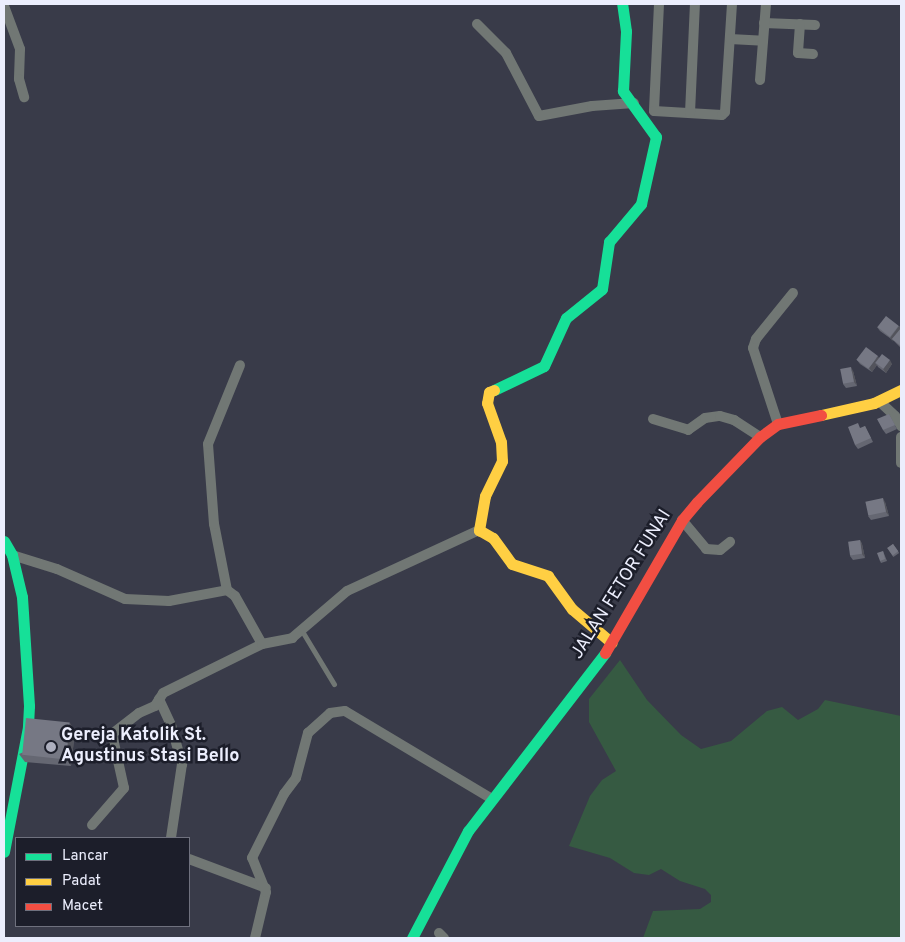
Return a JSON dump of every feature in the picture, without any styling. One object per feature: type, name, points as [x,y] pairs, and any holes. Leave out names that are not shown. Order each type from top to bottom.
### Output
[{"type":"street","points":[[479,530],[482,504],[502,461],[501,442],[487,403],[489,392],[544,366],[566,318],[602,290],[608,242],[641,204],[656,137],[634,103],[625,96],[622,86],[626,31],[622,4]]},
{"type":"street","points":[[659,4],[654,112],[725,114],[732,4]]},
{"type":"street","points":[[690,113],[695,4]]},
{"type":"street","points":[[760,80],[766,4]]},
{"type":"street","points":[[4,6],[20,49],[19,79],[24,97]]},
{"type":"street","points":[[764,23],[815,25]]},
{"type":"street","points":[[478,24],[506,53],[539,116],[592,106],[634,103]]},
{"type":"street","points":[[800,24],[798,53],[813,54]]},
{"type":"street","points":[[730,39],[763,41]]},
{"type":"street","points":[[778,424],[752,348],[756,339],[793,293]]},
{"type":"street","points":[[240,365],[208,444],[214,524],[227,590],[235,596],[262,644]]},
{"type":"street","name":"JALAN FETOR FUNAI","points":[[412,938],[447,867],[492,799],[612,643],[682,520],[760,437],[778,424],[879,402],[901,390]]},
{"type":"street","points":[[879,402],[895,416],[901,426]]},
{"type":"street","points":[[653,419],[688,430],[705,418],[720,416],[734,420],[760,437]]},
{"type":"street","points":[[901,437],[901,463]]},
{"type":"street","points":[[682,520],[706,549],[720,550],[730,542]]},
{"type":"street","points":[[92,825],[124,788],[112,734],[139,713],[155,706],[159,699],[178,683],[234,660],[262,644],[292,638],[347,591],[479,530]]},
{"type":"street","points":[[479,530],[493,538],[515,567],[548,576],[572,609],[612,643]]},
{"type":"street","points":[[4,541],[12,555],[22,597],[29,713],[4,852]]},
{"type":"street","points":[[12,555],[57,569],[125,599],[169,601],[227,590]]},
{"type":"street","points":[[159,699],[171,725],[182,764],[171,837]]},
{"type":"street","points":[[255,938],[266,888],[252,858],[296,778],[308,733],[321,718],[335,710],[345,711],[390,736],[417,756],[492,799]]},
{"type":"street","points":[[190,860],[266,888]]},
{"type":"lane","points":[[302,631],[334,684]]},
{"type":"green space","points":[[620,660],[647,700],[681,735],[701,749],[731,741],[767,711],[782,707],[798,720],[818,709],[825,700],[901,716],[901,938],[643,938],[653,911],[700,909],[711,902],[711,895],[705,889],[680,881],[661,869],[649,875],[634,873],[610,858],[569,846],[590,796],[602,780],[616,771],[589,722],[589,699]]},
{"type":"building","points":[[886,316],[899,326],[890,337],[877,327]]},
{"type":"building","points":[[901,328],[901,346],[892,339]]},
{"type":"building","points":[[866,347],[878,356],[868,369],[856,360]]},
{"type":"building","points":[[882,354],[890,360],[883,369],[875,363]]},
{"type":"building","points":[[851,367],[854,382],[843,384],[840,369]]},
{"type":"building","points":[[889,414],[895,425],[883,430],[877,419]]},
{"type":"building","points":[[858,423],[860,428],[865,426],[871,438],[855,445],[848,427]]},
{"type":"building","points":[[883,498],[886,512],[868,515],[865,502]]},
{"type":"building","points":[[860,540],[862,554],[850,556],[848,542]]},
{"type":"building","points":[[893,544],[898,551],[893,555],[887,548]]},
{"type":"building","points":[[883,551],[885,559],[880,561],[877,553]]},
{"type":"building","name":"Gereja Katolik St. Agustinus Stasi Bello","points":[[26,718],[70,723],[66,759],[22,755]]},
{"type":"traffic: fast","points":[[494,390],[544,366],[566,318],[602,289],[609,242],[641,204],[656,137],[623,91],[626,31],[622,4]]},
{"type":"traffic: fast","points":[[4,541],[12,555],[22,597],[29,706],[28,727],[4,852]]},
{"type":"traffic: fast","points":[[412,938],[468,831],[605,653]]},
{"type":"traffic: slow","points":[[494,390],[489,392],[487,403],[501,442],[502,461],[485,496],[479,530],[493,538],[512,564],[548,576],[572,609],[612,643]]},
{"type":"traffic: slow","points":[[821,415],[874,403],[901,390]]},
{"type":"traffic: jam","points":[[605,653],[682,520],[697,502],[760,437],[778,424],[821,415]]},
{"type":"place","name":"Gereja Katolik St. Agustinus Stasi Bello","points":[[51,747]]}]
